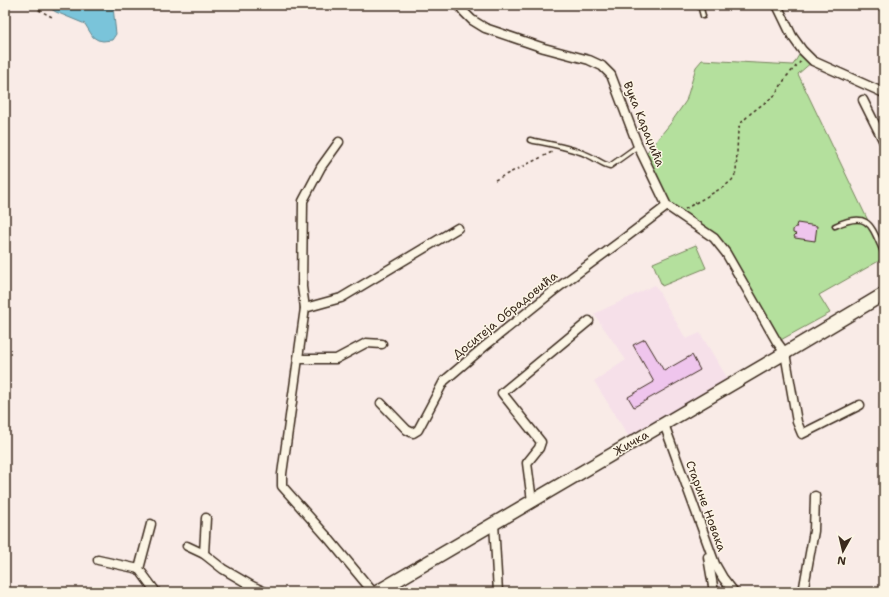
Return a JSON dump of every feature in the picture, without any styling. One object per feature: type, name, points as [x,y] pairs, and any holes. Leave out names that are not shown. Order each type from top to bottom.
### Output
[{"type":"main road","name":"Жичка","points":[[377,592],[884,294]]},
{"type":"street","name":"Вука Караџића","points":[[459,5],[472,20],[485,28],[544,48],[589,60],[602,66],[611,75],[638,146],[667,206]]},
{"type":"street","points":[[777,5],[792,36],[813,61],[884,93]]},
{"type":"street","points":[[862,100],[884,142]]},
{"type":"street","points":[[339,142],[322,167],[303,201],[302,287],[305,308],[282,474],[282,486],[373,592]]},
{"type":"street","points":[[667,206],[714,238],[726,253],[777,342],[785,353],[798,422],[802,434],[860,405]]},
{"type":"street","name":"Доситеја Обрадовића","points":[[381,403],[407,430],[413,433],[418,430],[444,382],[485,346],[556,288],[667,206]]},
{"type":"street","points":[[305,308],[341,298],[458,228]]},
{"type":"street","points":[[532,501],[527,463],[539,448],[541,442],[502,393],[589,321]]},
{"type":"street","points":[[298,359],[336,359],[366,343],[382,344]]},
{"type":"street","name":"Старине Новака","points":[[664,424],[706,542],[720,573],[734,592]]},
{"type":"street","points":[[803,592],[814,531],[815,496]]},
{"type":"street","points":[[204,554],[206,518]]},
{"type":"street","points":[[494,523],[498,592]]},
{"type":"street","points":[[139,569],[151,524]]},
{"type":"street","points":[[706,542],[712,589]]},
{"type":"street","points":[[187,546],[204,554],[223,569],[265,592]]},
{"type":"street","points":[[98,560],[139,569],[156,592]]},
{"type":"lane","points":[[700,5],[703,16]]},
{"type":"lane","points":[[530,140],[563,147],[586,154],[604,165],[610,166],[638,146]]},
{"type":"lane","points":[[835,226],[851,219],[864,220],[868,223],[884,254]]},
{"type":"path","points":[[35,5],[38,10],[52,17]]},
{"type":"path","points":[[678,213],[725,186],[732,180],[736,173],[738,131],[740,124],[751,113],[775,95],[787,76],[807,55]]},
{"type":"path","points":[[495,180],[563,147]]},
{"type":"shaded area","points":[[655,285],[686,339],[700,333],[731,384],[632,442],[594,381],[626,360],[594,314]]},
{"type":"green space","points":[[802,50],[813,61],[798,74],[884,254],[884,258],[819,295],[830,313],[777,342],[714,238],[667,206],[643,157],[670,124],[686,101],[696,67],[702,60],[793,65]]},
{"type":"green space","points":[[696,245],[706,268],[662,286],[653,263]]},
{"type":"water","points":[[45,5],[110,5],[113,7],[116,34],[112,40],[98,40],[93,37],[85,24],[56,12]]},
{"type":"building","points":[[797,223],[817,226],[815,241],[795,238],[794,236],[796,234],[793,233],[793,230],[797,227]]},
{"type":"building","points":[[645,339],[664,371],[692,355],[700,370],[634,407],[628,397],[654,382],[633,345]]}]
